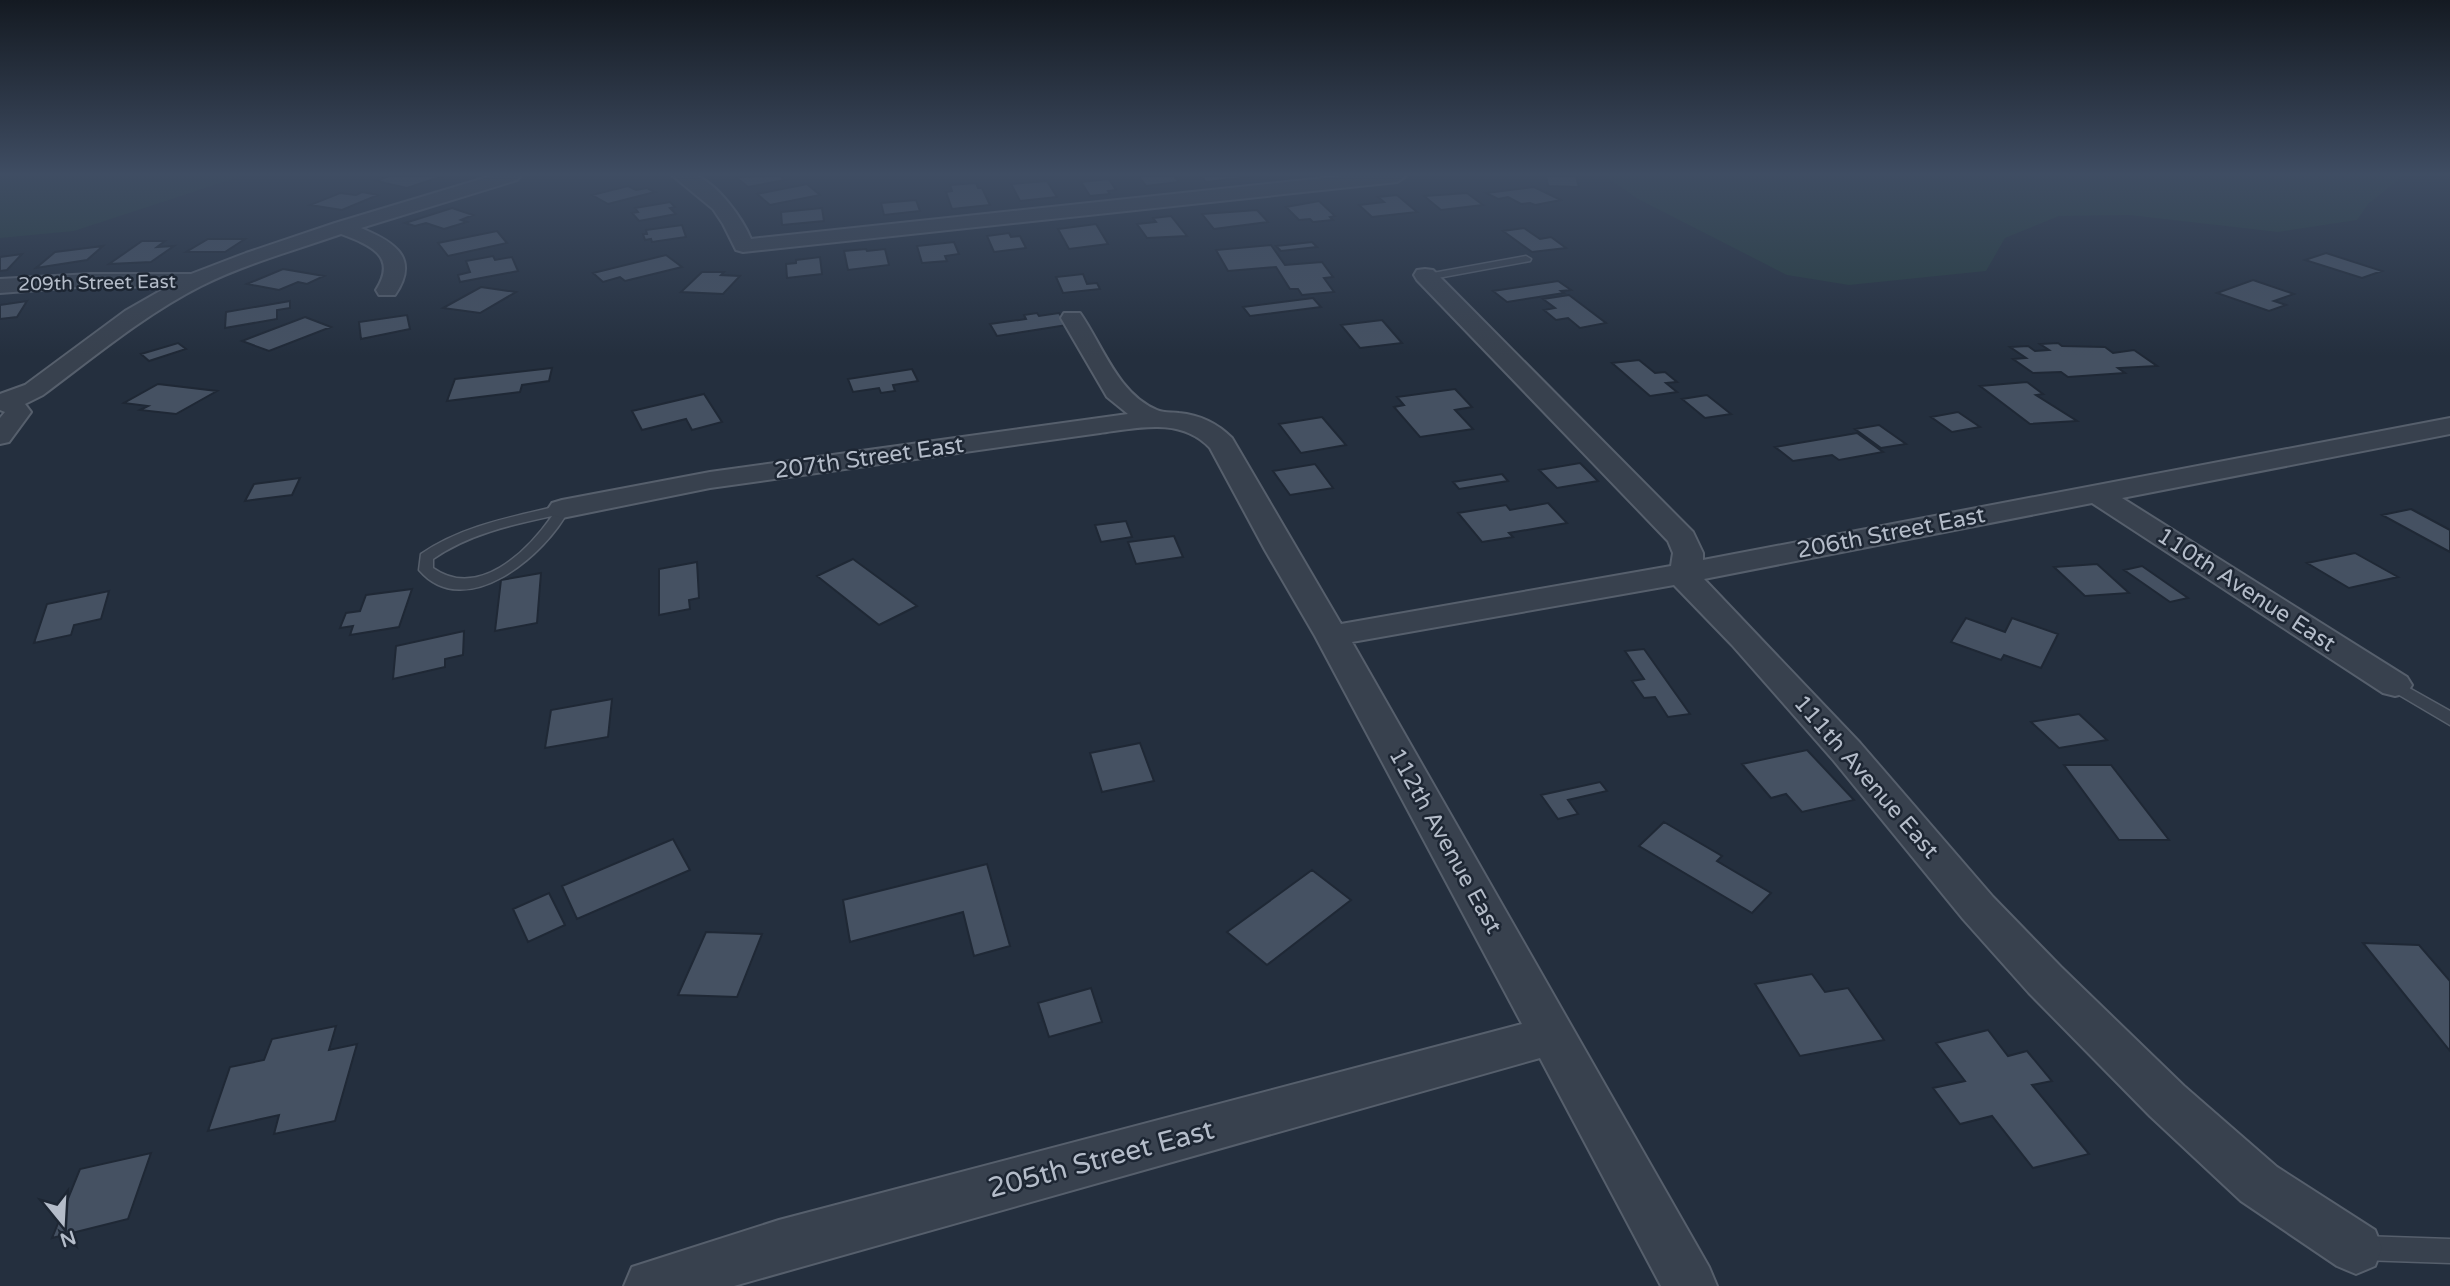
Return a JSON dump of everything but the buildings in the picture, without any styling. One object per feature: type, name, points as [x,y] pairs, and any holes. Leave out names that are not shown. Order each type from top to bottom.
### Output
[{"type":"street","points":[[0,436],[18,412],[5,402],[48,381],[95,342],[133,316],[194,281],[315,236]]},
{"type":"street","points":[[366,236],[388,252],[397,271],[396,279],[387,289]]},
{"type":"street","points":[[740,236],[743,246],[836,236]]},
{"type":"street","points":[[1426,276],[1682,538],[1688,554],[1688,566],[1681,574]]},
{"type":"street","name":"209th Street East","points":[[0,286],[103,280],[194,281]]},
{"type":"street","name":"112th Avenue East","points":[[1072,318],[1116,392],[1165,420],[1198,424],[1215,434],[1332,636],[1690,1286]]},
{"type":"street","name":"207th Street East","points":[[562,509],[710,481],[1165,420]]},
{"type":"street","name":"206th Street East","points":[[1332,636],[1681,574],[2450,426]]},
{"type":"street","name":"110th Avenue East","points":[[2097,494],[2395,685]]},
{"type":"street","name":"111th Avenue East","points":[[1681,574],[1838,741],[1978,908],[2054,989],[2167,1101],[2259,1184],[2356,1248]]},
{"type":"street","name":"205th Street East","points":[[651,1286],[779,1246],[1551,1036]]},
{"type":"lane","points":[[1426,276],[1526,259]]},
{"type":"lane","points":[[562,509],[558,522],[504,571],[477,582],[454,584],[438,579],[426,570],[426,557],[441,546],[463,537],[562,509]]},
{"type":"lane","points":[[2395,685],[2450,719]]},
{"type":"lane","points":[[2356,1248],[2450,1251]]},
{"type":"green space","points":[[1711,236],[2010,236],[2005,238],[1986,271],[1849,285],[1787,275]]}]
